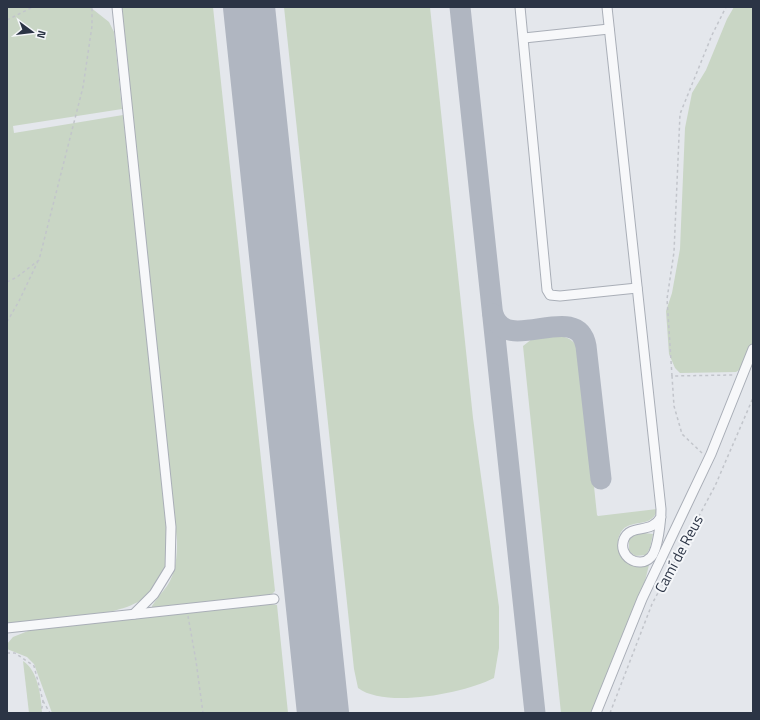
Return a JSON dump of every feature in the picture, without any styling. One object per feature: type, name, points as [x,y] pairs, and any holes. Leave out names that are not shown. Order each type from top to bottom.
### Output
[{"type":"lane","points":[[117,7],[171,527],[170,568],[154,594],[134,614]]},
{"type":"lane","points":[[520,7],[547,290],[550,295],[560,296],[637,288]]},
{"type":"lane","points":[[607,7],[661,516],[656,548],[651,557],[642,562],[636,562],[627,558],[623,549],[624,539],[627,534],[636,529],[651,527],[658,522],[661,516]]},
{"type":"lane","points":[[524,38],[609,29]]},
{"type":"lane","points":[[596,713],[642,599],[711,454],[753,349]]},
{"type":"lane","points":[[7,628],[274,599]]},
{"type":"path","points":[[7,20],[33,7]]},
{"type":"path","points":[[7,322],[39,260],[83,87],[92,26],[92,7]]},
{"type":"path","points":[[711,454],[700,453],[682,434],[674,406],[667,299],[674,252],[680,114],[712,35],[726,7]]},
{"type":"path","points":[[7,282],[17,277],[39,260]]},
{"type":"path","points":[[672,376],[743,374]]},
{"type":"path","name":"Camí de Reus","points":[[610,713],[652,604],[715,486],[753,398]]},
{"type":"path","points":[[186,609],[196,661],[203,713]]},
{"type":"path","points":[[7,653],[15,653],[34,666],[43,701],[50,713]]},
{"type":"path","points":[[41,713],[43,701]]},
{"type":"green space","points":[[7,7],[90,7],[109,22],[114,32],[122,109],[13,126],[14,133],[123,115],[168,540],[166,561],[161,578],[152,591],[141,600],[127,607],[93,615],[7,624]]},
{"type":"green space","points":[[121,7],[213,7],[275,591],[270,596],[152,609],[155,601],[167,586],[172,576],[176,558],[177,541]]},
{"type":"green space","points":[[284,7],[430,7],[473,418],[499,607],[499,648],[494,678],[464,689],[406,698],[371,694],[358,688],[354,669]]},
{"type":"green space","points":[[734,7],[753,7],[753,352],[744,367],[736,372],[680,373],[675,368],[669,354],[666,311],[672,293],[680,249],[685,128],[692,93],[706,70],[727,19]]},
{"type":"green space","points":[[561,336],[573,341],[580,352],[597,515],[657,509],[655,515],[651,519],[625,528],[621,532],[618,539],[620,553],[628,563],[642,566],[649,565],[641,597],[592,713],[561,713],[523,346],[532,339]]},
{"type":"green space","points":[[644,533],[653,534],[650,548],[646,555],[635,556],[629,551],[629,540],[634,535]]},
{"type":"green space","points":[[270,604],[277,605],[288,713],[52,713],[34,664],[27,657],[7,649],[7,644],[13,637],[33,629]]},
{"type":"green space","points":[[23,661],[32,671],[38,684],[42,713],[29,713]]},
{"type":"taxiway","points":[[460,7],[535,713]]},
{"type":"taxiway","points":[[493,314],[500,326],[512,331],[570,327],[580,333],[586,346],[601,479]]},
{"type":"runway","points":[[249,7],[323,713]]}]
